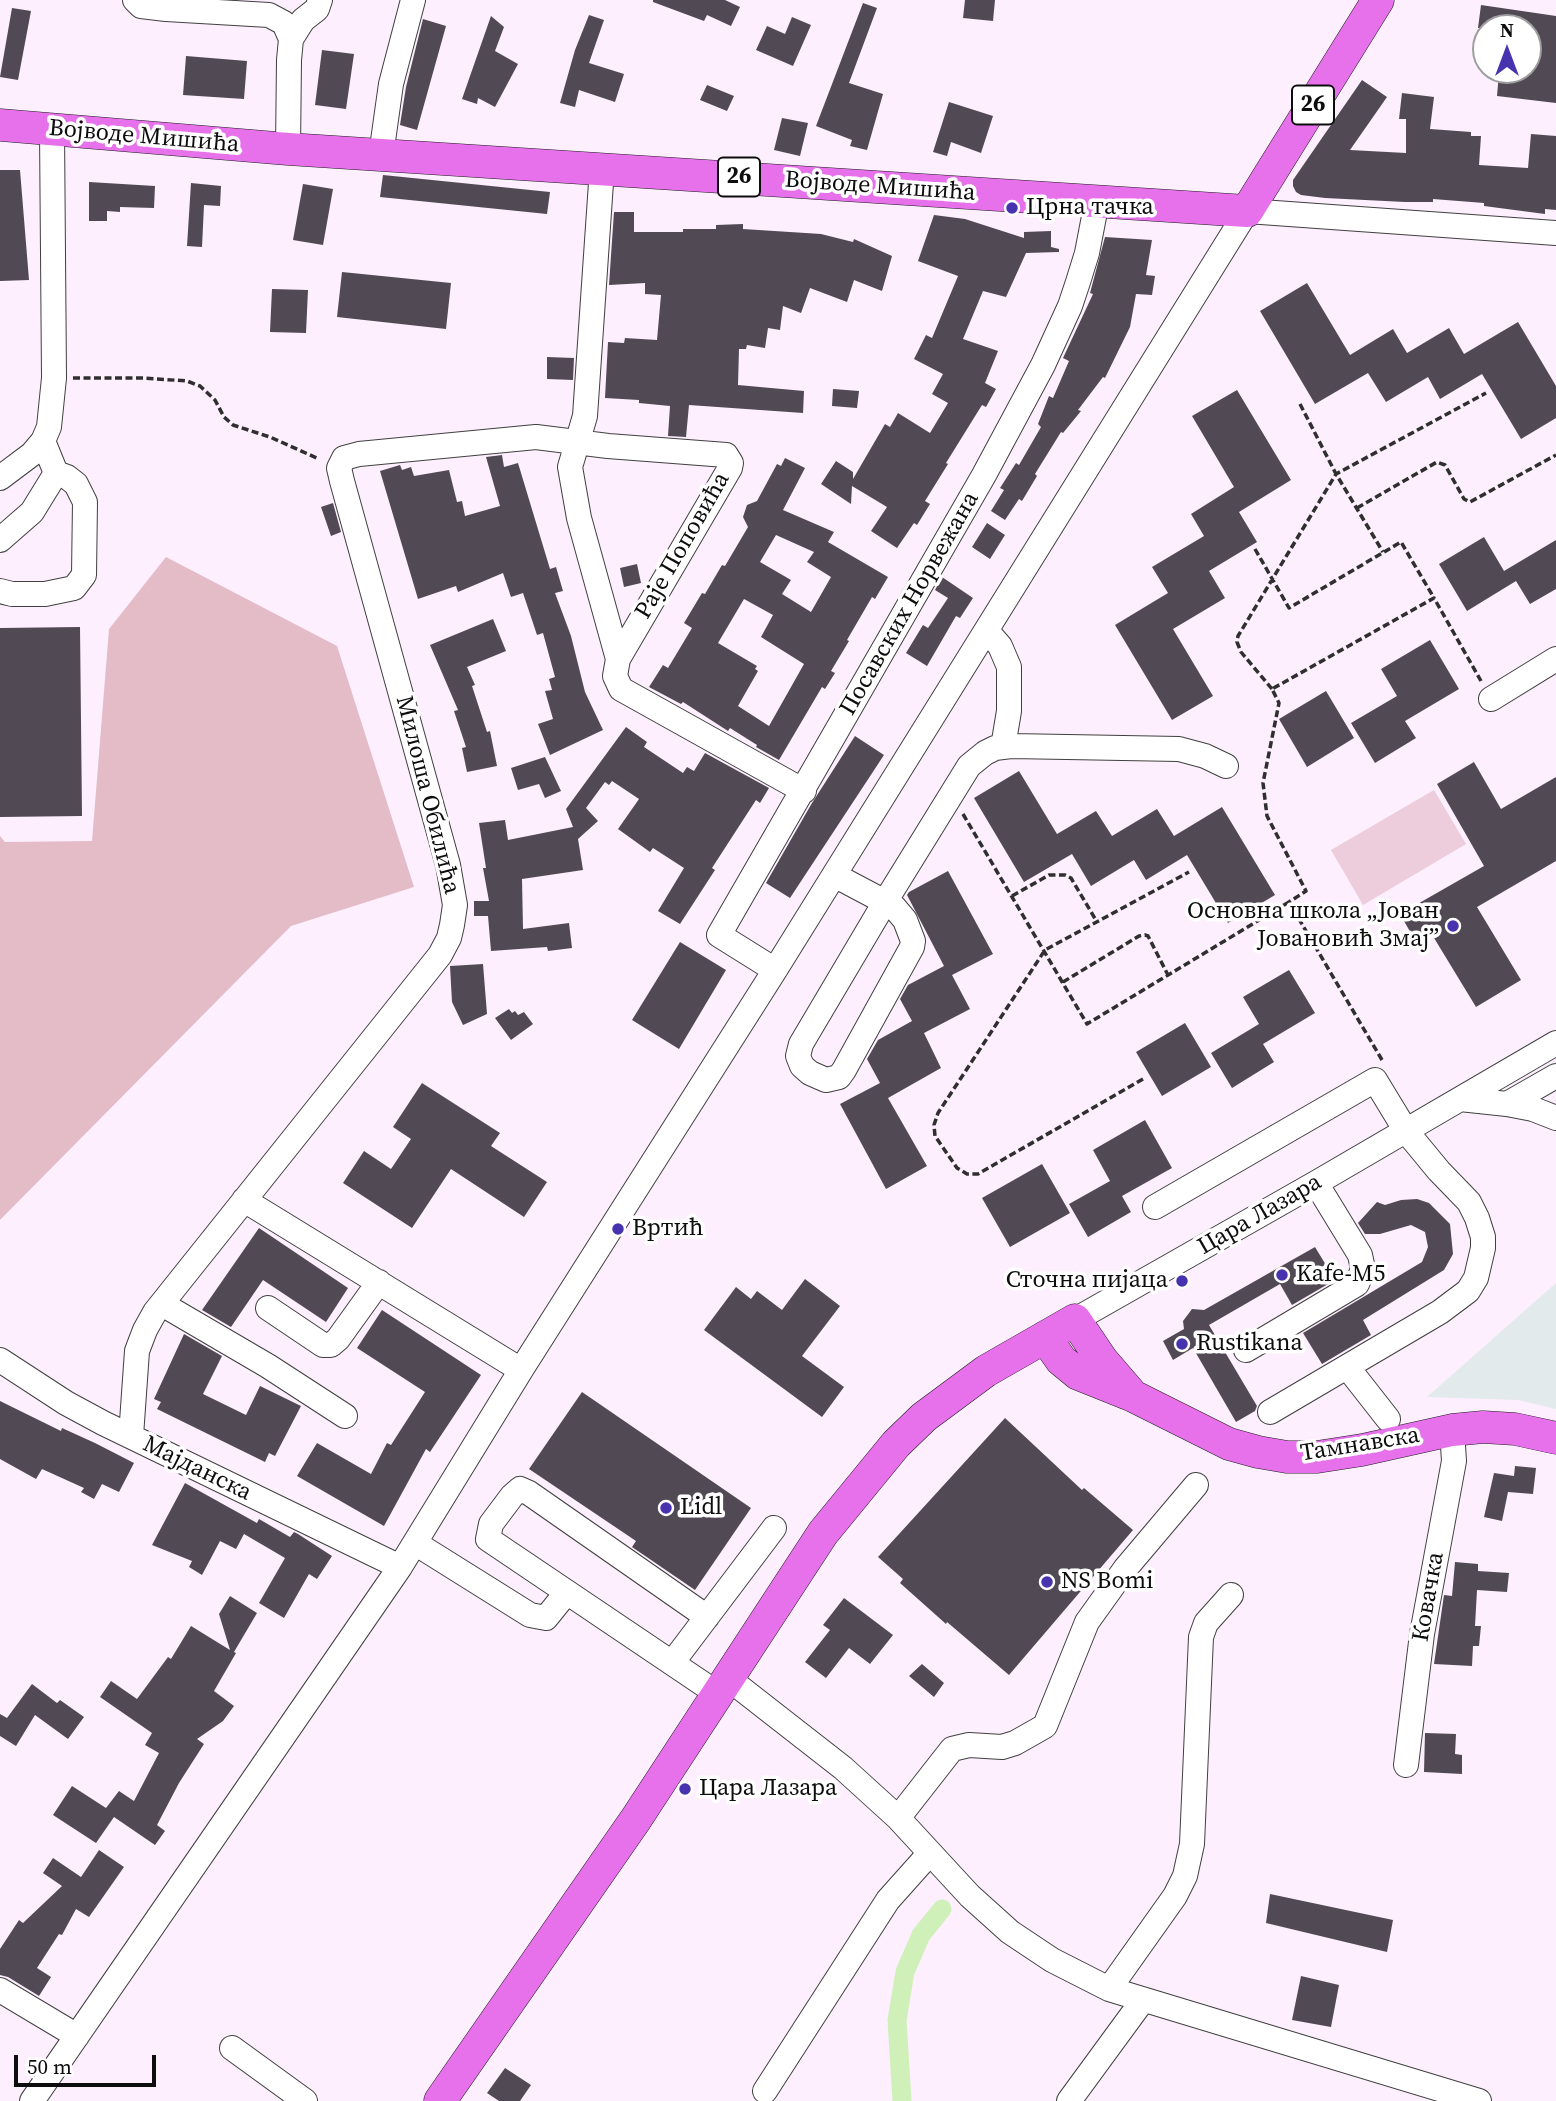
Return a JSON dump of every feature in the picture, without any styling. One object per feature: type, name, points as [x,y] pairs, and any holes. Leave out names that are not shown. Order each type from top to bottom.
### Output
[{"type":"main road","name":"26","points":[[1247,211],[1378,0]]},
{"type":"main road","name":"Војводе Мишића","points":[[0,125],[288,149],[1247,211]]},
{"type":"main road","name":"Цара Лазара","points":[[440,2101],[636,1819],[823,1533],[896,1444],[924,1417],[986,1371],[1075,1320]]},
{"type":"main road","points":[[1075,1320],[1102,1360],[1133,1396]]},
{"type":"main road","name":"Тамнавска","points":[[1045,1337],[1061,1360],[1078,1374],[1133,1396],[1229,1444],[1287,1457],[1317,1457],[1452,1430],[1483,1427],[1515,1429],[1556,1438]]},
{"type":"street","points":[[135,0],[141,6],[269,15],[284,23],[291,39]]},
{"type":"street","points":[[288,149],[291,39],[303,20],[317,9],[320,0]]},
{"type":"street","points":[[381,155],[391,84],[414,0]]},
{"type":"street","points":[[0,478],[21,465],[43,440],[49,427],[54,377],[52,130]]},
{"type":"street","name":"Раје Поповића","points":[[602,168],[584,416],[570,467],[579,518],[618,659]]},
{"type":"street","name":"Посавских Норвежана","points":[[775,970],[719,935],[984,475],[1043,365],[1078,282],[1087,254],[1097,201]]},
{"type":"street","points":[[32,2101],[400,1567],[1247,211]]},
{"type":"street","name":"Војводе Мишића","points":[[1247,211],[1556,233]]},
{"type":"street","points":[[339,468],[344,458],[359,454],[536,437],[576,441]]},
{"type":"street","points":[[0,591],[12,594],[45,594],[71,589],[81,580],[84,572],[85,502],[75,484],[56,473],[43,440]]},
{"type":"street","name":"Раје Поповића","points":[[576,441],[726,455],[731,463],[730,468],[618,659],[615,676],[621,689],[804,791]]},
{"type":"street","name":"Милоша Обилића","points":[[131,1436],[137,1351],[145,1330],[162,1304],[244,1199],[440,954],[449,938],[455,905],[448,865],[339,468]]},
{"type":"street","points":[[0,540],[32,512],[56,473]]},
{"type":"street","points":[[987,631],[1000,646],[1009,667],[1009,710],[1003,747]]},
{"type":"street","points":[[1491,699],[1556,659]]},
{"type":"street","points":[[834,875],[886,902],[905,920],[912,935],[912,947],[844,1070],[833,1080],[818,1077],[802,1066],[798,1050],[886,902],[969,766],[985,753],[1003,747],[1179,749],[1205,756],[1226,766]]},
{"type":"street","name":"Цара Лазара","points":[[1075,1320],[1556,1043]]},
{"type":"street","points":[[1507,1104],[1556,1076]]},
{"type":"street","points":[[1155,1208],[1375,1080],[1406,1130],[1439,1171],[1469,1202],[1483,1237],[1480,1266],[1468,1291],[1455,1302],[1348,1368],[1270,1412]]},
{"type":"street","points":[[1460,1099],[1507,1104],[1556,1118]]},
{"type":"street","points":[[1246,1350],[1357,1284],[1363,1269],[1360,1255],[1316,1183]]},
{"type":"street","points":[[244,1199],[522,1370]]},
{"type":"street","points":[[268,1308],[323,1345],[331,1345],[379,1282]]},
{"type":"street","points":[[162,1304],[268,1366],[345,1416]]},
{"type":"street","name":"Мајданска","points":[[0,1360],[66,1403],[400,1567]]},
{"type":"street","points":[[1348,1368],[1388,1419]]},
{"type":"street","name":"Ковачка","points":[[1406,1765],[1422,1634],[1454,1461],[1452,1430]]},
{"type":"street","points":[[898,1818],[952,1749],[969,1745],[1002,1747],[1015,1743],[1045,1726],[1087,1622],[1125,1569],[1196,1485]]},
{"type":"street","points":[[707,1617],[520,1489],[491,1524],[488,1539],[672,1663],[723,1686],[843,1768],[898,1818],[970,1896],[1010,1931],[1052,1960],[1109,1989],[1479,2101]]},
{"type":"street","points":[[672,1663],[774,1528]]},
{"type":"street","points":[[415,1543],[530,1615],[546,1618],[567,1592]]},
{"type":"street","points":[[1109,1989],[1175,1896],[1185,1876],[1192,1844],[1201,1637],[1206,1623],[1231,1595]]},
{"type":"street","points":[[765,2091],[888,1900],[930,1853]]},
{"type":"street","points":[[0,1990],[77,2036]]},
{"type":"street","points":[[1069,2101],[1143,2000]]},
{"type":"street","points":[[232,2048],[305,2101]]},
{"type":"path","points":[[54,377],[187,381],[200,386],[215,400],[224,417],[233,425],[270,437],[339,468]]},
{"type":"path","points":[[951,795],[1087,1024],[1306,891],[1267,816],[1263,783],[1279,703],[1272,689],[1241,652],[1237,642],[1240,630],[1336,474],[1486,393]]},
{"type":"path","points":[[1300,404],[1336,474],[1383,552]]},
{"type":"path","points":[[1357,508],[1437,462],[1445,465],[1464,499],[1470,502],[1556,454]]},
{"type":"path","points":[[1255,549],[1289,608],[1401,541],[1491,699]]},
{"type":"path","points":[[1272,689],[1434,597]]},
{"type":"path","points":[[1143,1079],[978,1174],[962,1173],[952,1163],[935,1136],[935,1118],[1045,950],[1189,872]]},
{"type":"path","points":[[1012,896],[1049,875],[1065,875],[1071,878],[1097,922]]},
{"type":"path","points":[[1289,902],[1389,1072],[1375,1080]]},
{"type":"path","points":[[1063,982],[1139,936],[1145,935],[1148,936],[1168,977]]},
{"type":"shaded area","points":[[166,557],[337,646],[414,887],[291,926],[0,1220],[0,836],[5,842],[92,841],[109,629]]},
{"type":"shaded area","points":[[1434,790],[1466,844],[1363,905],[1331,850]]},
{"type":"shaded area","points":[[1556,1283],[1556,1409],[1518,1400],[1427,1397]]},
{"type":"building","points":[[653,0],[725,0],[740,7],[731,26],[707,15],[704,21]]},
{"type":"building","points":[[965,0],[995,0],[993,21],[963,18]]},
{"type":"building","points":[[863,3],[877,8],[849,83],[883,94],[867,150],[850,146],[852,140],[816,126]]},
{"type":"building","points":[[1481,5],[1556,16],[1556,103],[1497,96],[1498,84],[1542,84],[1542,14],[1480,14]]},
{"type":"building","points":[[12,8],[31,11],[18,80],[0,77]]},
{"type":"building","points":[[589,15],[604,20],[589,63],[624,74],[615,102],[579,90],[575,107],[560,103],[575,50]]},
{"type":"building","points":[[491,16],[504,27],[495,51],[518,64],[495,107],[478,98],[477,104],[462,99]]},
{"type":"building","points":[[792,17],[811,25],[793,66],[756,50],[767,26],[785,34]]},
{"type":"building","points":[[423,19],[446,26],[417,130],[400,125],[406,87]]},
{"type":"building","points":[[322,50],[354,54],[346,109],[315,105]]},
{"type":"building","points":[[186,56],[247,61],[244,99],[183,95]]},
{"type":"building","points":[[1362,80],[1387,97],[1350,150],[1406,153],[1406,119],[1399,119],[1402,93],[1434,97],[1430,129],[1471,132],[1471,136],[1481,136],[1479,165],[1528,168],[1531,134],[1556,136],[1556,210],[1545,209],[1545,214],[1484,206],[1484,203],[1433,199],[1433,202],[1405,202],[1325,198],[1296,192],[1293,180]]},
{"type":"building","points":[[707,85],[734,96],[727,111],[700,100]]},
{"type":"building","points":[[949,102],[993,116],[981,153],[951,142],[947,156],[933,152]]},
{"type":"building","points":[[782,118],[808,123],[800,156],[774,150]]},
{"type":"building","points":[[0,170],[20,170],[29,280],[0,281]]},
{"type":"building","points":[[383,175],[550,192],[547,214],[380,197]]},
{"type":"building","points":[[89,182],[155,186],[154,208],[120,207],[120,212],[107,211],[107,221],[89,221]]},
{"type":"building","points":[[191,183],[221,186],[220,206],[204,205],[202,247],[187,246]]},
{"type":"building","points":[[303,184],[333,189],[323,245],[293,240]]},
{"type":"building","points":[[614,212],[634,212],[634,232],[683,232],[683,229],[716,229],[716,225],[743,224],[743,229],[821,234],[853,242],[854,239],[892,256],[882,291],[854,280],[847,302],[810,288],[801,313],[783,306],[780,330],[768,328],[765,348],[747,345],[746,349],[739,349],[738,385],[804,391],[803,413],[689,405],[686,437],[668,436],[670,406],[639,403],[639,400],[605,398],[608,342],[624,343],[625,338],[657,340],[661,295],[645,294],[645,283],[609,285]]},
{"type":"building","points":[[934,215],[965,219],[1024,238],[1024,232],[1051,231],[1051,247],[1059,249],[1059,252],[1026,253],[1006,297],[983,291],[963,339],[998,351],[985,383],[996,389],[986,407],[982,405],[946,463],[948,464],[925,501],[930,504],[917,525],[914,523],[897,548],[871,531],[887,507],[852,486],[851,504],[821,484],[836,461],[853,472],[853,479],[885,424],[890,427],[898,413],[930,433],[948,403],[932,394],[943,374],[914,359],[926,335],[932,338],[958,276],[918,261]]},
{"type":"building","points":[[1105,237],[1152,240],[1146,275],[1155,276],[1152,295],[1136,294],[1130,327],[1105,378],[1103,377],[1078,410],[1081,411],[1063,433],[1061,432],[1022,501],[1019,499],[1005,520],[991,511],[1004,490],[1000,488],[1016,463],[1019,465],[1041,427],[1038,424],[1049,396],[1053,398],[1069,361],[1063,358],[1093,294],[1090,293]]},
{"type":"building","points":[[342,272],[451,283],[446,329],[337,317]]},
{"type":"building","points":[[1307,283],[1350,355],[1393,329],[1407,353],[1449,328],[1464,354],[1518,322],[1556,386],[1556,418],[1521,439],[1482,374],[1440,399],[1428,377],[1386,402],[1368,373],[1315,404],[1260,311]]},
{"type":"building","points":[[272,289],[308,290],[306,333],[270,332]]},
{"type":"building","points":[[547,357],[574,358],[573,380],[547,379]]},
{"type":"building","points":[[833,389],[859,391],[857,408],[832,406]]},
{"type":"building","points":[[1237,390],[1291,480],[1239,512],[1257,542],[1209,571],[1225,598],[1173,629],[1213,696],[1172,720],[1115,625],[1168,593],[1152,567],[1204,536],[1191,514],[1234,487],[1192,416]]},
{"type":"building","points":[[502,455],[504,467],[518,463],[550,569],[556,567],[563,591],[555,593],[571,636],[585,692],[603,730],[550,755],[538,724],[553,719],[545,691],[552,690],[549,679],[555,677],[543,633],[537,635],[523,593],[511,597],[503,573],[458,592],[456,586],[418,599],[380,471],[400,465],[402,470],[411,467],[414,476],[449,470],[457,502],[462,501],[465,516],[500,506],[486,457]]},
{"type":"building","points":[[785,458],[805,468],[783,510],[834,532],[828,542],[888,577],[875,599],[872,597],[847,640],[849,641],[831,671],[835,673],[825,689],[822,687],[779,760],[730,728],[728,731],[683,702],[681,704],[649,687],[663,665],[668,668],[692,628],[684,623],[722,565],[725,566],[748,527],[743,517],[747,505],[757,501],[777,464],[781,466]],"holes":[[[776,535],[814,552],[807,562],[831,577],[811,612],[782,594],[791,580],[760,562]],[[744,599],[773,615],[761,637],[804,664],[769,726],[738,706],[758,671],[755,669],[757,666],[718,643]]]},
{"type":"building","points":[[333,503],[341,532],[331,536],[321,507]]},
{"type":"building","points":[[987,523],[1005,535],[990,559],[972,547]]},
{"type":"building","points":[[1484,537],[1504,571],[1556,540],[1556,589],[1530,604],[1516,581],[1467,611],[1439,564]]},
{"type":"building","points":[[637,564],[641,583],[624,587],[620,568]]},
{"type":"building","points":[[942,577],[973,598],[960,618],[956,616],[927,666],[906,653],[923,625],[928,628],[948,598],[935,590]]},
{"type":"building","points":[[493,619],[506,651],[467,667],[475,685],[472,686],[487,732],[490,731],[497,766],[467,772],[462,748],[466,747],[454,711],[458,710],[430,645]]},
{"type":"building","points":[[80,627],[82,816],[0,817],[0,628]]},
{"type":"building","points":[[1430,640],[1459,689],[1405,721],[1416,738],[1375,763],[1351,723],[1397,696],[1381,669]]},
{"type":"building","points":[[1326,691],[1354,738],[1307,767],[1279,719]]},
{"type":"building","points":[[626,727],[647,742],[644,747],[683,773],[687,767],[694,771],[705,753],[769,788],[760,803],[756,800],[680,924],[658,911],[684,868],[653,848],[650,852],[618,829],[639,799],[612,781],[609,785],[605,782],[586,808],[598,821],[578,839],[583,870],[522,879],[523,929],[569,923],[572,948],[548,951],[547,947],[491,951],[488,916],[474,916],[474,901],[489,901],[479,823],[505,820],[508,840],[573,827],[566,809]]},
{"type":"building","points":[[855,736],[884,755],[790,898],[766,883]]},
{"type":"building","points":[[545,757],[561,791],[545,798],[539,784],[518,790],[511,768]]},
{"type":"building","points":[[1474,762],[1501,809],[1556,777],[1556,861],[1477,907],[1521,980],[1476,1007],[1431,933],[1416,942],[1400,914],[1484,866],[1437,784]]},
{"type":"building","points":[[1019,771],[1057,834],[1096,811],[1112,836],[1157,809],[1174,836],[1222,807],[1275,895],[1228,923],[1187,855],[1146,880],[1134,860],[1091,886],[1072,854],[1024,882],[974,798]]},
{"type":"building","points":[[948,871],[993,954],[952,975],[970,1009],[924,1033],[941,1068],[888,1098],[927,1166],[886,1189],[840,1104],[880,1083],[867,1059],[878,1040],[912,1021],[900,999],[908,985],[944,966],[907,895]]},
{"type":"building","points":[[680,942],[726,970],[679,1049],[632,1020]]},
{"type":"building","points":[[483,964],[487,1014],[463,1025],[452,1002],[450,966]]},
{"type":"building","points":[[1289,970],[1315,1013],[1263,1044],[1274,1062],[1232,1088],[1211,1053],[1259,1024],[1243,997]]},
{"type":"building","points":[[509,1009],[518,1015],[524,1012],[533,1024],[511,1040],[495,1018]]},
{"type":"building","points":[[1185,1023],[1211,1067],[1162,1096],[1136,1052]]},
{"type":"building","points":[[422,1083],[500,1133],[491,1146],[547,1182],[524,1217],[451,1169],[412,1228],[343,1183],[364,1151],[391,1169],[411,1139],[393,1127]]},
{"type":"building","points":[[1145,1120],[1172,1168],[1122,1196],[1131,1212],[1088,1237],[1069,1204],[1110,1181],[1093,1150]]},
{"type":"building","points":[[1042,1164],[1070,1213],[1010,1247],[982,1198]]},
{"type":"building","points":[[1417,1199],[1429,1203],[1450,1224],[1453,1254],[1444,1270],[1363,1320],[1371,1335],[1322,1364],[1303,1333],[1422,1262],[1428,1247],[1425,1232],[1411,1225],[1380,1234],[1365,1234],[1358,1223],[1377,1202],[1385,1205]]},
{"type":"building","points":[[259,1228],[348,1288],[326,1322],[263,1280],[231,1327],[202,1310]]},
{"type":"building","points":[[1315,1247],[1335,1280],[1292,1305],[1280,1284],[1209,1325],[1257,1406],[1255,1411],[1236,1422],[1193,1348],[1173,1360],[1163,1341],[1184,1329],[1183,1321],[1192,1309],[1204,1310]]},
{"type":"building","points":[[805,1279],[840,1306],[802,1356],[844,1387],[822,1417],[704,1330],[736,1287],[751,1299],[757,1291],[782,1310]]},
{"type":"building","points":[[382,1310],[481,1375],[430,1452],[426,1449],[384,1526],[297,1476],[317,1443],[371,1474],[387,1443],[391,1445],[425,1392],[357,1348]]},
{"type":"building","points":[[184,1334],[222,1356],[203,1394],[246,1415],[260,1386],[301,1406],[275,1456],[269,1453],[265,1462],[157,1409],[161,1402],[154,1399]]},
{"type":"building","points":[[582,1392],[751,1508],[695,1590],[632,1547],[636,1541],[529,1469]]},
{"type":"building","points":[[0,1401],[134,1463],[119,1492],[102,1484],[94,1499],[81,1492],[84,1488],[42,1469],[36,1479],[0,1459]]},
{"type":"building","points":[[1005,1418],[1082,1490],[1084,1488],[1133,1530],[1009,1675],[900,1583],[903,1579],[878,1557]]},
{"type":"building","points":[[1515,1466],[1536,1468],[1533,1494],[1508,1492],[1502,1521],[1484,1517],[1494,1473],[1514,1476]]},
{"type":"building","points":[[185,1483],[257,1523],[259,1519],[290,1537],[294,1532],[332,1556],[317,1579],[309,1574],[284,1618],[259,1603],[285,1558],[244,1534],[236,1549],[220,1541],[202,1575],[189,1567],[192,1561],[152,1545]]},
{"type":"building","points":[[1455,1562],[1478,1564],[1478,1571],[1509,1573],[1507,1592],[1477,1590],[1475,1626],[1481,1626],[1479,1646],[1473,1646],[1472,1666],[1434,1664],[1444,1595],[1452,1596]]},
{"type":"building","points":[[230,1596],[257,1613],[214,1691],[234,1706],[223,1721],[197,1739],[204,1744],[157,1825],[165,1831],[155,1845],[114,1817],[96,1843],[53,1815],[72,1786],[106,1808],[119,1791],[134,1801],[159,1753],[145,1745],[152,1733],[100,1697],[111,1681],[137,1699],[168,1657],[171,1659],[191,1626],[230,1650],[219,1614]]},
{"type":"building","points":[[844,1598],[893,1635],[870,1664],[849,1648],[826,1678],[805,1662],[830,1630],[823,1625]]},
{"type":"building","points":[[922,1664],[944,1683],[934,1697],[909,1676]]},
{"type":"building","points":[[32,1684],[57,1703],[60,1700],[84,1717],[68,1739],[35,1715],[16,1746],[0,1736],[0,1714],[7,1718]]},
{"type":"building","points":[[1425,1733],[1456,1734],[1455,1754],[1462,1755],[1462,1774],[1424,1772]]},
{"type":"building","points":[[99,1850],[124,1867],[89,1917],[76,1909],[62,1935],[59,1934],[37,1968],[51,1977],[39,1996],[0,1975],[0,1949],[19,1920],[23,1923],[62,1886],[43,1873],[53,1858],[81,1877]]},
{"type":"building","points":[[1270,1894],[1393,1920],[1387,1952],[1266,1923]]},
{"type":"building","points":[[1301,1976],[1339,1985],[1331,2027],[1292,2020]]},
{"type":"building","points":[[505,2068],[531,2085],[520,2101],[499,2101],[487,2093]]},
{"type":"waterway","points":[[902,2101],[897,2020],[905,1972],[921,1935],[942,1909]]},
{"type":"place","name":"Црна тачка","points":[[1012,208]]},
{"type":"place","name":"Основна школа „Јован Јовановић Змај”","points":[[1453,926]]},
{"type":"place","name":"Вртић","points":[[618,1229]]},
{"type":"place","name":"Kafe-M5","points":[[1282,1275]]},
{"type":"place","name":"Сточна пијаца","points":[[1182,1281]]},
{"type":"place","name":"Rustikana","points":[[1182,1344]]},
{"type":"place","name":"Lidl","points":[[666,1508]]},
{"type":"place","name":"NS Bomi","points":[[1047,1582]]},
{"type":"place","name":"Цара Лазара","points":[[685,1789]]}]
